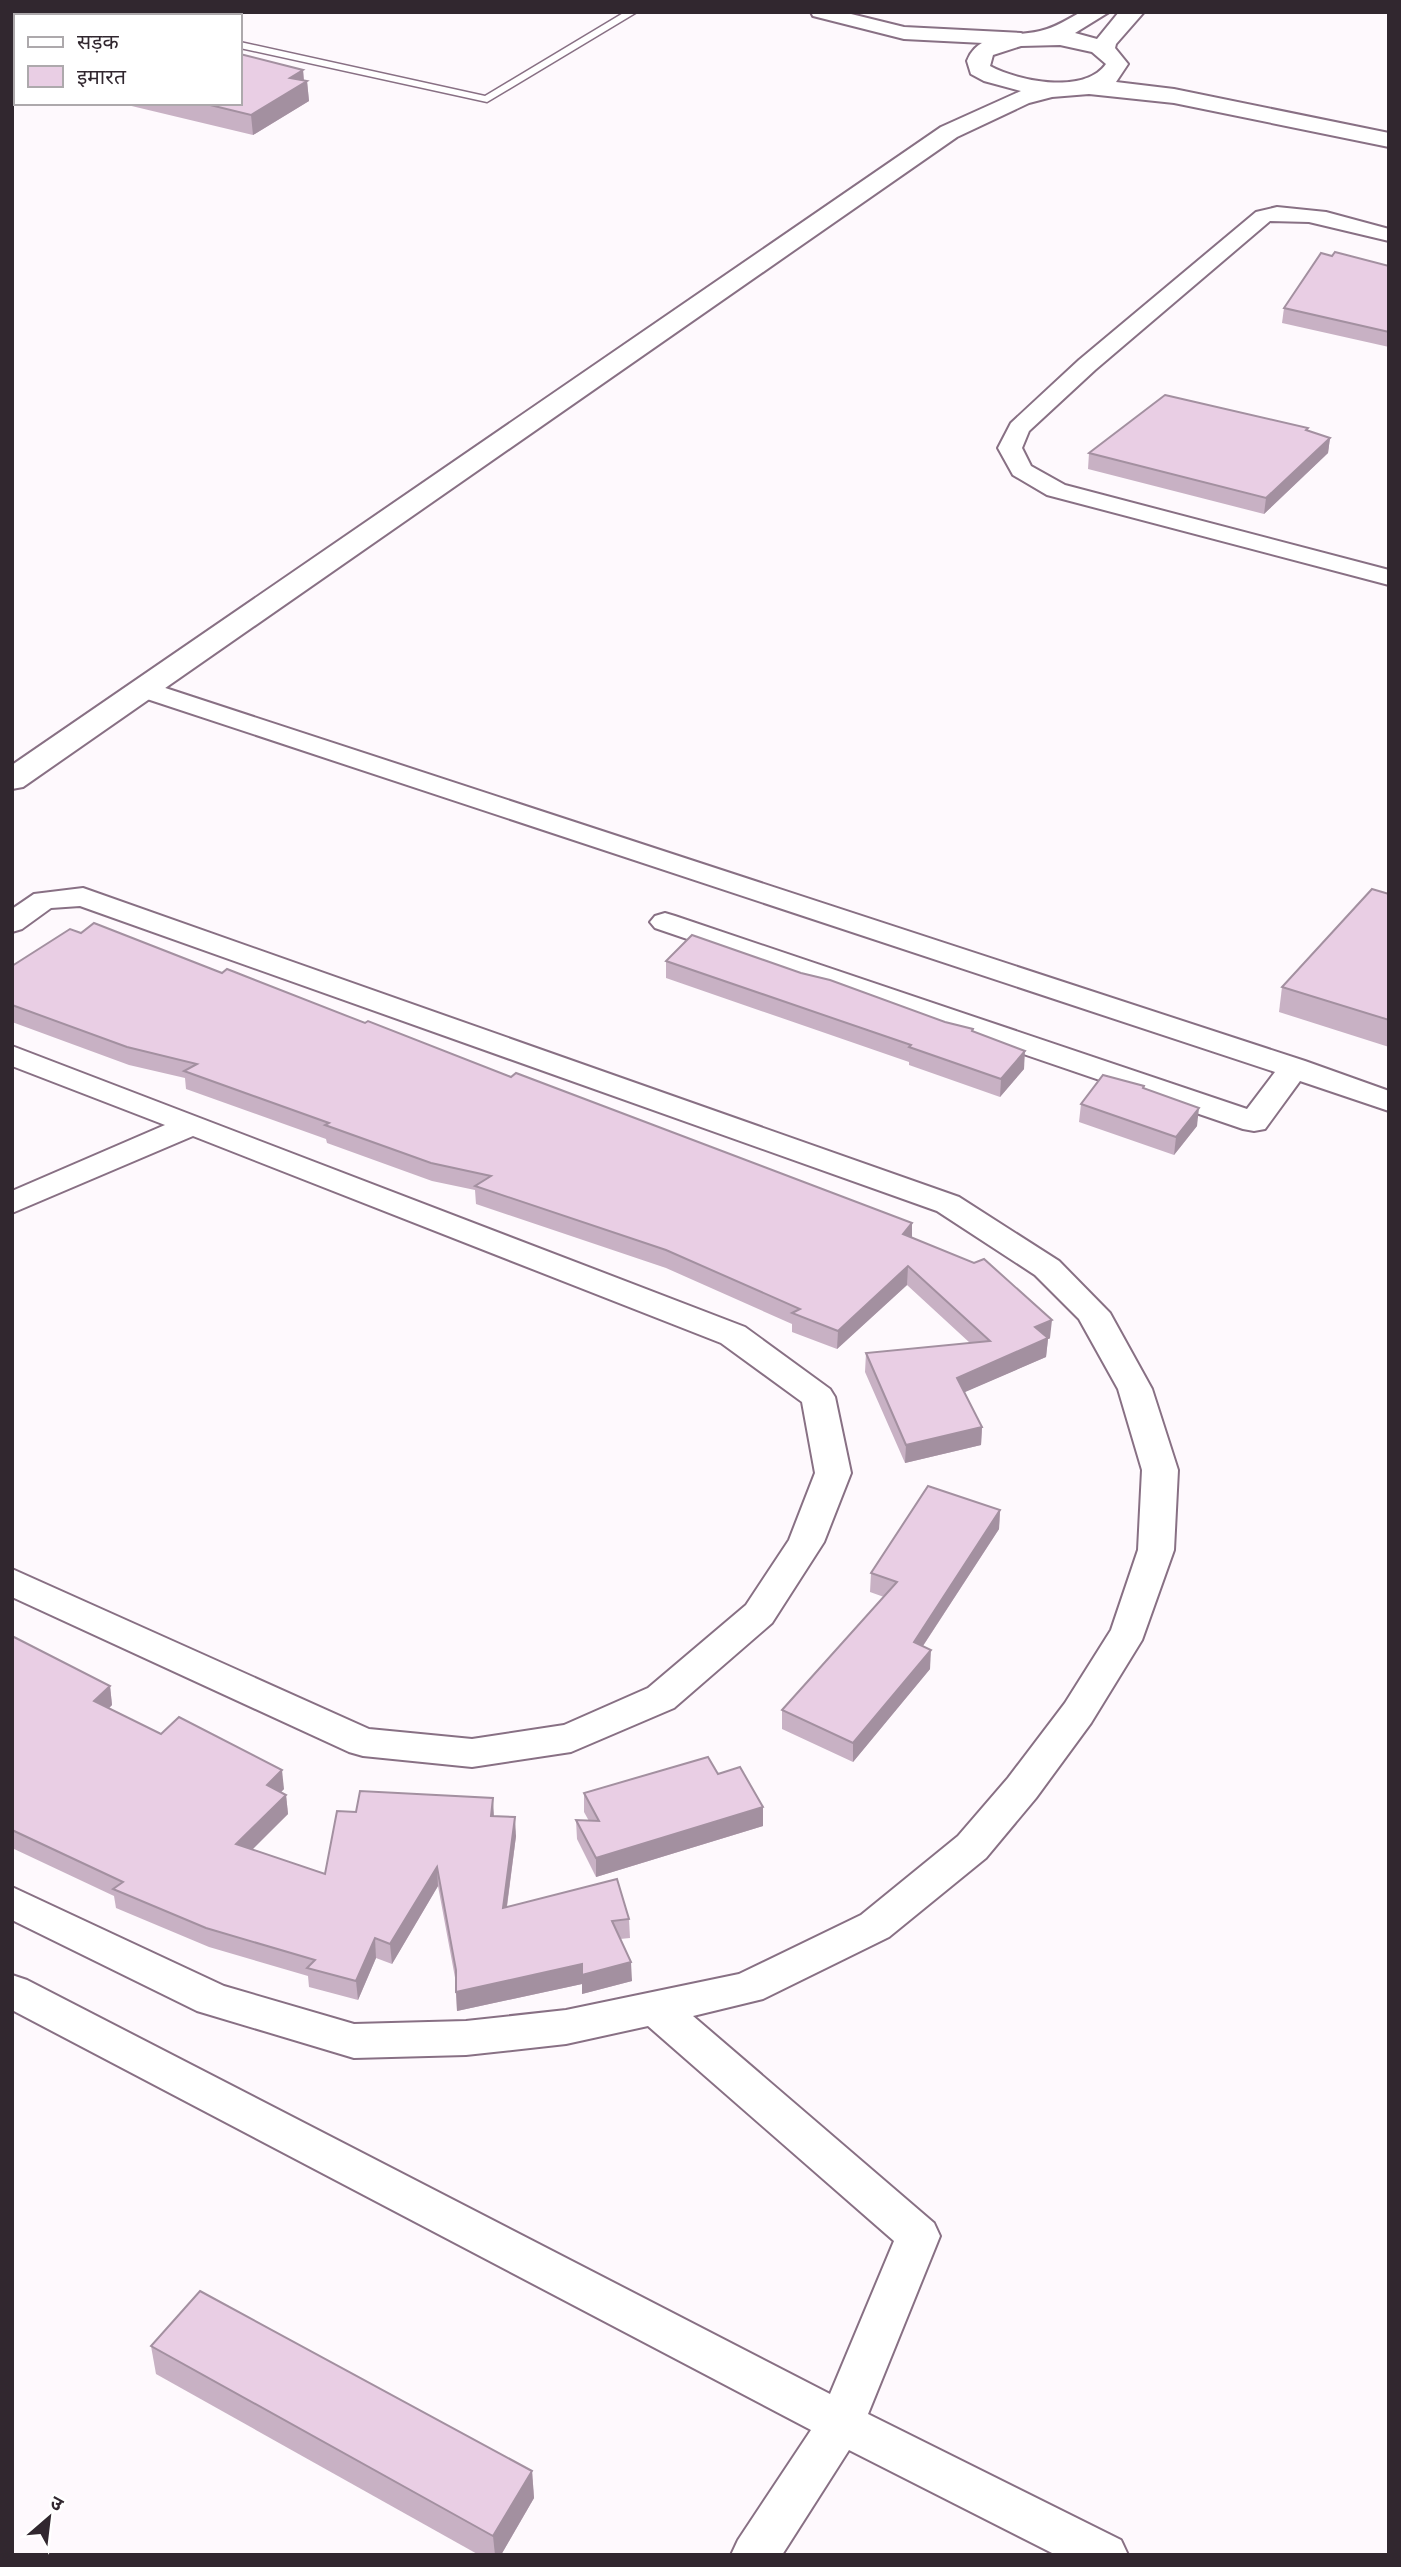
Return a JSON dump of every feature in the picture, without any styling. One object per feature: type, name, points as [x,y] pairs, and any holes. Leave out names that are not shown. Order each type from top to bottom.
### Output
[{"type":"street","points":[[820,12],[904,33],[950,49],[983,72],[1025,87],[1165,94],[1389,140]]},
{"type":"street","points":[[949,132],[976,104],[983,72],[977,62],[980,54],[990,47],[1063,31],[1098,12]]},
{"type":"street","points":[[12,780],[949,132],[993,109],[1032,96],[1103,81],[1114,73],[1117,64],[1108,53],[1105,43],[1132,12]]},
{"type":"street","points":[[904,33],[961,38],[1074,41],[1108,53],[1151,76],[1187,89],[1389,133]]},
{"type":"street","points":[[1389,235],[1297,215],[1276,212],[1263,216],[1077,374],[1019,428],[1010,448],[1021,470],[1056,490],[1389,578]]},
{"type":"street","points":[[144,689],[1294,1068],[1389,1102]]},
{"type":"street","points":[[12,923],[44,900],[83,897],[948,1204],[1047,1268],[1093,1313],[1135,1389],[1160,1470],[1156,1550],[1129,1630],[1078,1713],[1023,1788],[972,1847],[875,1926],[748,1987],[565,2028],[466,2038],[354,2041],[212,1999],[12,1902]]},
{"type":"street","points":[[665,922],[1254,1122],[1294,1068]]},
{"type":"street","points":[[12,1055],[733,1335],[818,1397],[833,1473],[806,1542],[759,1614],[661,1698],[571,1738],[472,1754],[363,1742],[12,1582]]},
{"type":"street","points":[[12,1203],[192,1125]]},
{"type":"street","points":[[12,1991],[841,2423],[1104,2555]]},
{"type":"street","points":[[655,2008],[918,2236],[841,2423],[755,2555]]},
{"type":"lane","points":[[242,45],[486,99],[632,12]]},
{"type":"building","points":[[242,55],[303,70],[290,78],[307,81],[251,115],[210,105],[242,105]]},
{"type":"building","points":[[1335,252],[1389,266],[1389,332],[1284,308],[1321,253],[1332,256]]},
{"type":"building","points":[[1165,395],[1308,428],[1306,430],[1330,438],[1266,498],[1089,453]]},
{"type":"building","points":[[1372,889],[1389,894],[1389,1020],[1282,987]]},
{"type":"building","points":[[94,923],[222,973],[227,969],[365,1023],[368,1021],[511,1077],[516,1073],[912,1223],[903,1234],[974,1263],[984,1259],[1052,1320],[1035,1327],[1048,1338],[957,1378],[982,1427],[906,1445],[866,1353],[990,1341],[908,1266],[838,1331],[792,1313],[800,1309],[666,1250],[475,1186],[491,1176],[431,1163],[184,1071],[197,1064],[127,1047],[12,1005],[12,966],[70,929],[81,933]]},
{"type":"building","points":[[692,935],[801,973],[830,980],[945,1022],[973,1029],[972,1031],[1025,1051],[1001,1079],[909,1047],[911,1045],[666,961]]},
{"type":"building","points":[[1103,1075],[1144,1086],[1143,1088],[1199,1108],[1176,1137],[1081,1104]]},
{"type":"building","points":[[928,1486],[1000,1510],[914,1642],[931,1650],[853,1743],[782,1710],[897,1582],[871,1573]]},
{"type":"building","points":[[12,1636],[110,1686],[94,1701],[161,1734],[179,1717],[282,1770],[267,1785],[286,1795],[236,1844],[325,1874],[337,1811],[356,1812],[360,1791],[493,1798],[491,1816],[515,1817],[503,1908],[617,1879],[629,1919],[612,1921],[631,1962],[582,1975],[582,1964],[456,1992],[456,1970],[437,1867],[390,1944],[375,1938],[356,1981],[307,1968],[315,1960],[206,1928],[113,1889],[123,1882],[12,1830]]},
{"type":"building","points":[[708,1757],[718,1774],[740,1767],[763,1807],[596,1858],[576,1820],[599,1821],[584,1793]]},
{"type":"building","points":[[200,2291],[532,2471],[493,2536],[151,2346]]}]
